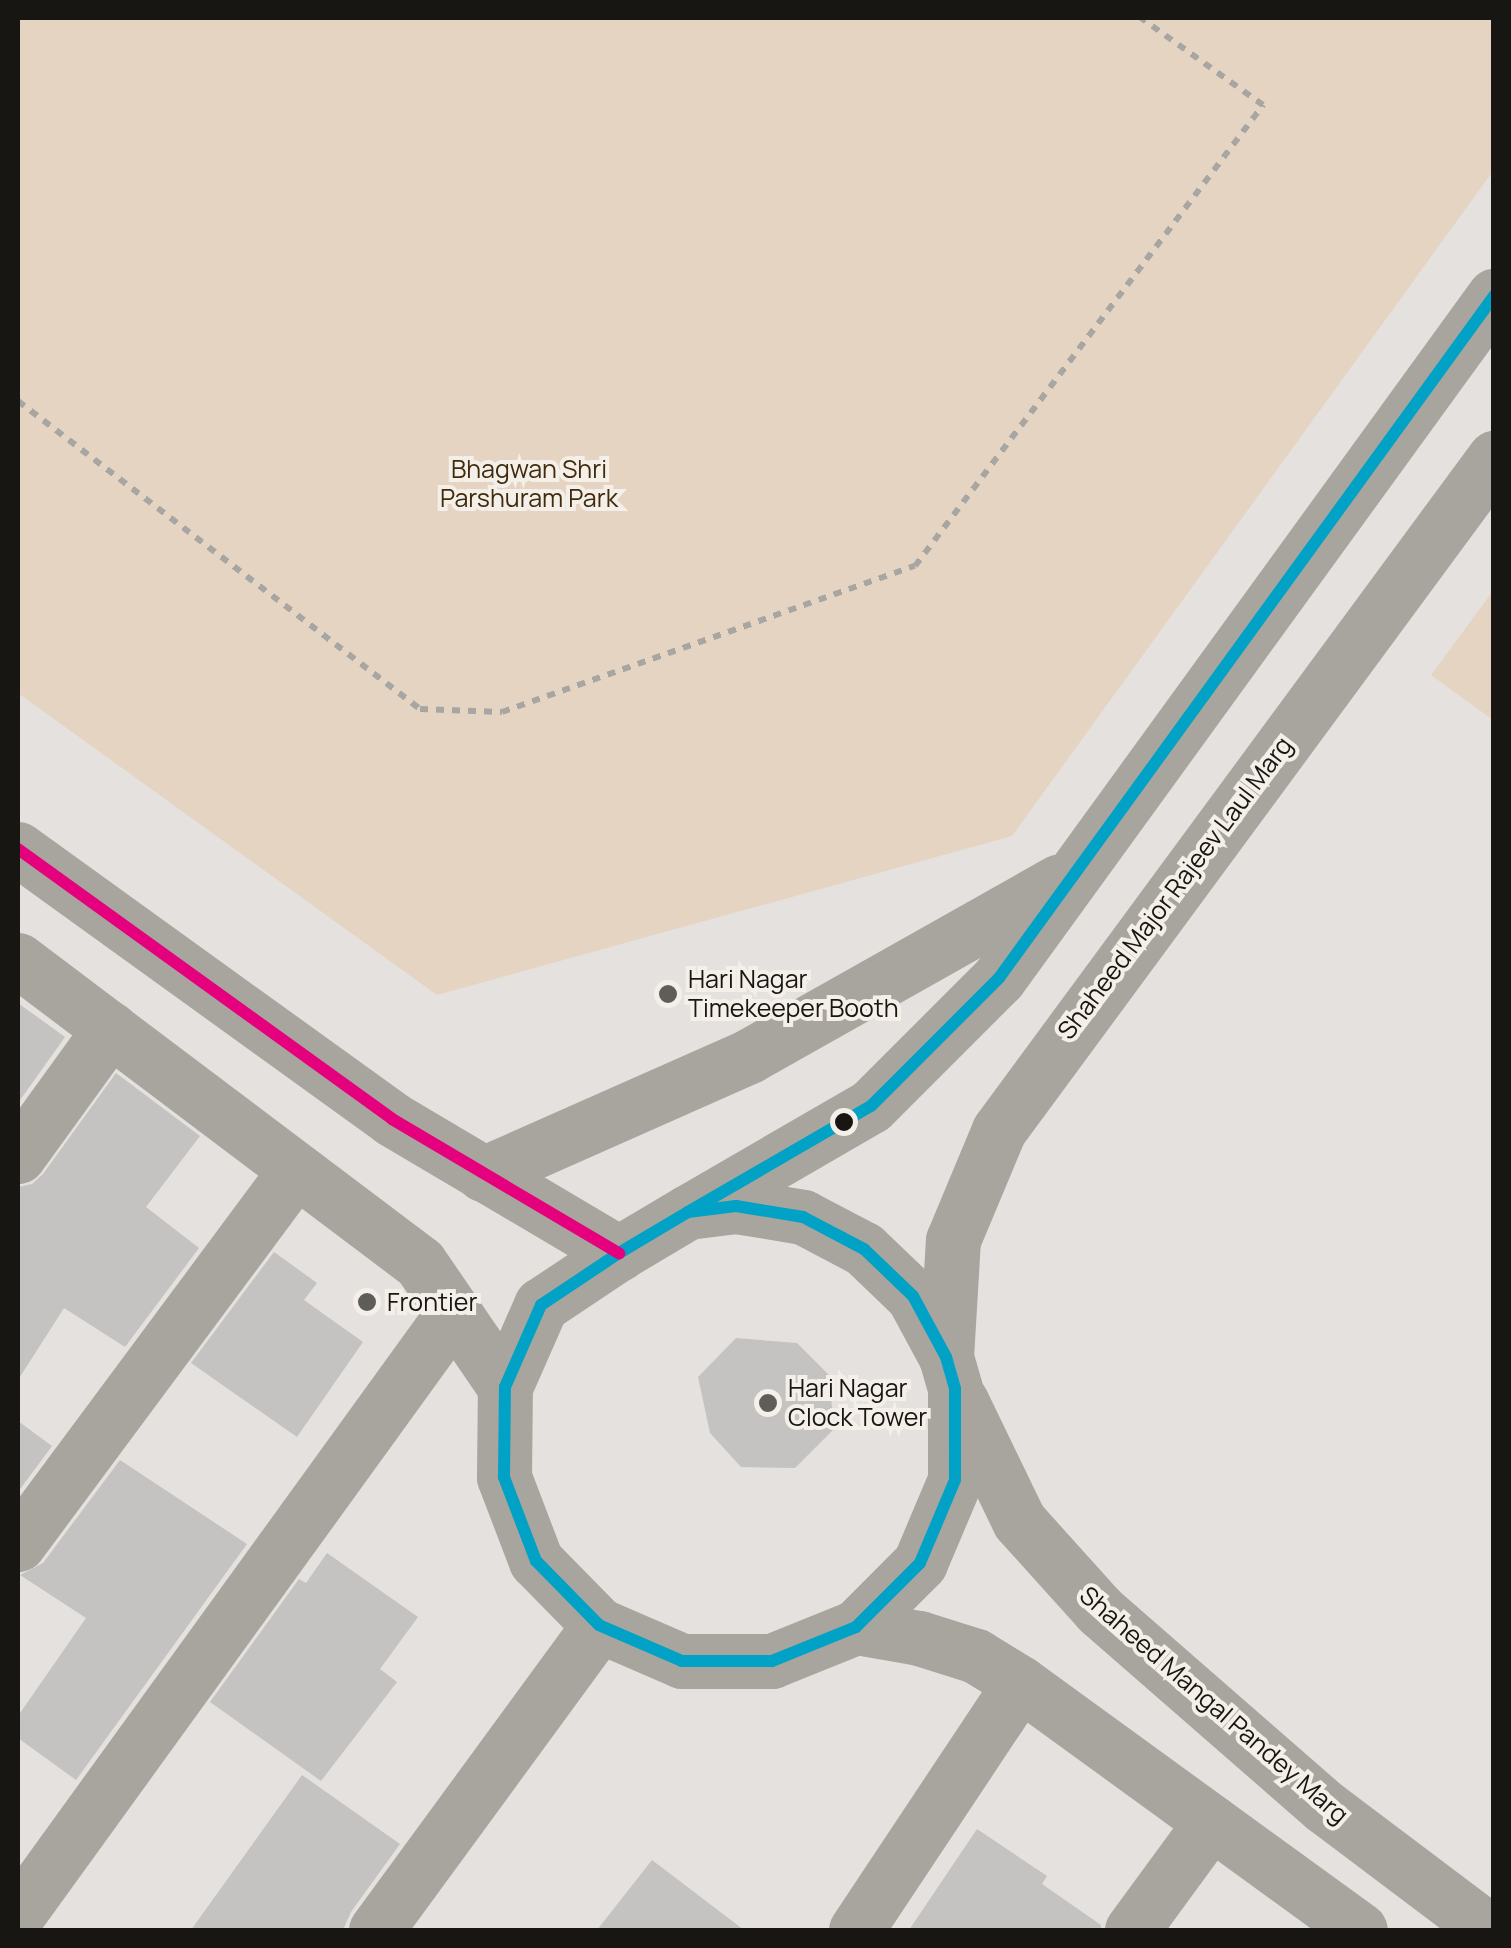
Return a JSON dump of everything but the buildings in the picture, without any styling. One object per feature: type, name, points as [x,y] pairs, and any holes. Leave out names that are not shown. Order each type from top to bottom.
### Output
[{"type":"street","points":[[1360,1930],[1020,1683],[976,1656],[919,1638],[856,1627],[772,1661],[682,1661],[599,1626],[536,1561],[504,1477],[506,1387],[542,1305],[619,1253],[872,1106],[999,978],[1494,296]]},
{"type":"street","name":"Shaheed Major Rajeev Laul Marg","points":[[856,1627],[920,1563],[955,1480],[950,1373],[953,1240],[999,1130],[1494,458]]},
{"type":"street","points":[[18,849],[392,1119],[619,1253]]},
{"type":"street","points":[[483,1174],[749,1056],[1076,872]]},
{"type":"street","points":[[18,960],[420,1263],[506,1387]]},
{"type":"street","points":[[18,1156],[110,1030]]},
{"type":"street","points":[[18,1544],[295,1172]]},
{"type":"street","name":"Shaheed Mangal Pandey Marg","points":[[688,1212],[736,1206],[804,1217],[864,1248],[913,1296],[1019,1521],[1099,1610],[1326,1807],[1488,1930]]},
{"type":"street","points":[[18,1914],[454,1313]]},
{"type":"street","points":[[376,1930],[599,1626]]},
{"type":"street","points":[[856,1930],[1020,1683]]},
{"type":"street","points":[[1132,1930],[1211,1822]]},
{"type":"path","points":[[18,400],[420,709],[502,712],[915,566],[1263,104],[1141,18]]},
{"type":"green space","name":"Bhagwan Shri Parshuram Park","points":[[18,18],[1493,18],[1493,171],[1012,836],[437,995],[18,693]]},
{"type":"green space","points":[[1493,591],[1493,720],[1431,675]]},
{"type":"transit line","points":[[688,1212],[736,1206],[803,1217],[864,1249],[913,1296],[946,1357],[955,1389],[955,1480],[920,1563],[856,1627],[772,1661],[682,1661],[599,1625],[536,1561],[504,1477],[505,1387],[541,1305],[619,1253],[688,1212],[871,1106],[999,978],[1494,296]]},
{"type":"transit line","points":[[18,849],[392,1119],[619,1253]]},
{"type":"place","name":"Hari Nagar Timekeeper Booth","points":[[668,994]]},
{"type":"place","name":"Frontier","points":[[367,1302]]},
{"type":"place","name":"Hari Nagar Clock Tower","points":[[768,1403]]}]
